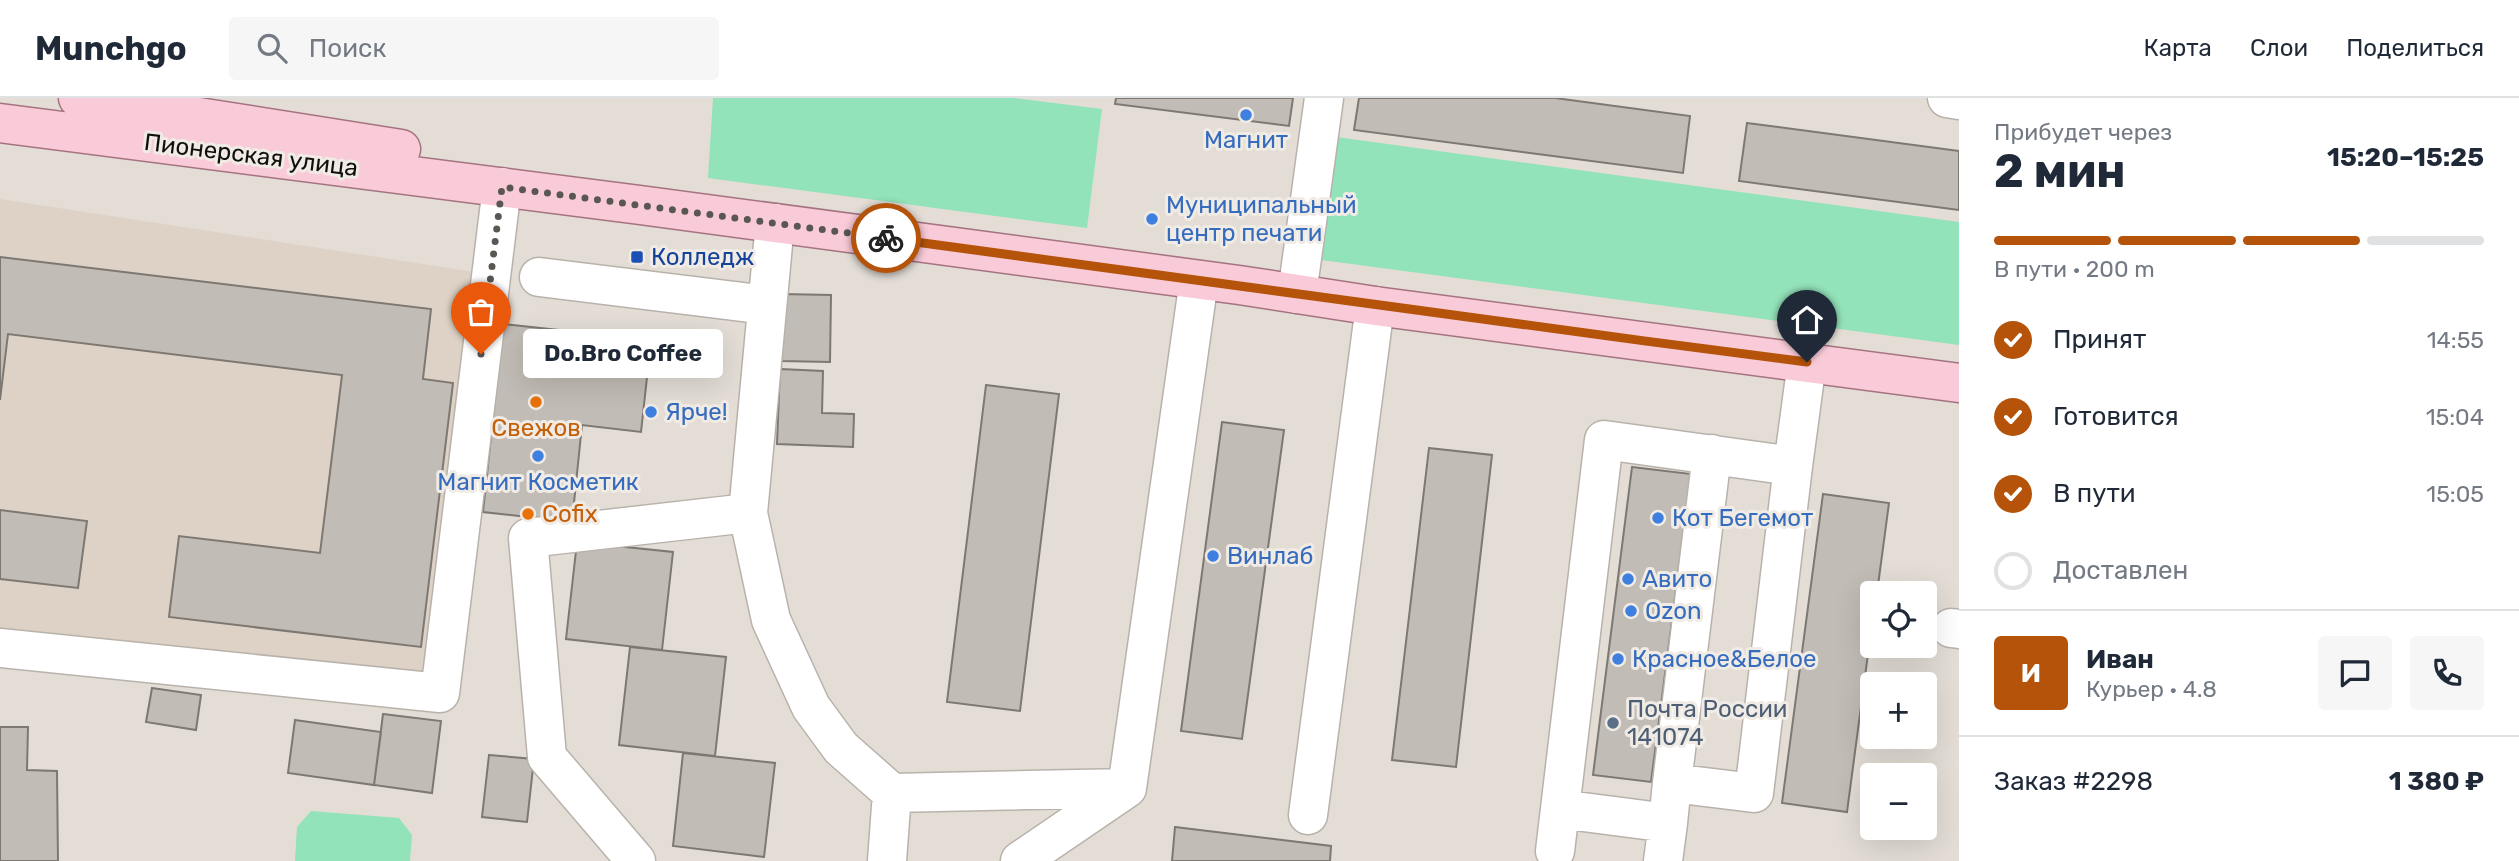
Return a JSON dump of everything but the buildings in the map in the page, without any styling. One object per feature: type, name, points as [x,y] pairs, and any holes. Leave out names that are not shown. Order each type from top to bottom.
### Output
[{"type":"main road","name":"Пионерская улица","points":[[78,98],[462,158],[502,187]]},
{"type":"main road","name":"Пионерская улица","points":[[0,123],[775,223],[1959,383]]},
{"type":"lane","points":[[1297,294],[1298,182],[1324,98]]},
{"type":"lane","points":[[1947,98],[1959,100]]},
{"type":"lane","points":[[0,648],[440,693],[502,187]]},
{"type":"lane","points":[[775,223],[748,513],[771,620],[811,706],[841,747],[892,793],[1127,789]]},
{"type":"lane","points":[[539,277],[767,305]]},
{"type":"lane","points":[[1020,861],[1127,789],[1199,280]]},
{"type":"lane","points":[[1308,815],[1375,306]]},
{"type":"lane","points":[[1672,783],[1754,793],[1807,362]]},
{"type":"lane","points":[[1555,851],[1604,440],[1793,466]]},
{"type":"lane","points":[[1663,861],[1712,454]]},
{"type":"lane","points":[[636,861],[547,757],[528,538],[748,513]]},
{"type":"lane","points":[[887,861],[892,793]]},
{"type":"lane","points":[[1560,809],[1668,823]]},
{"type":"shaded area","points":[[0,199],[501,276],[446,712],[68,668],[0,668]]},
{"type":"green space","points":[[713,98],[1014,98],[1102,109],[1087,228],[708,178]]},
{"type":"green space","points":[[1329,136],[1959,222],[1959,345],[1314,259]]},
{"type":"green space","points":[[311,811],[399,818],[412,835],[410,861],[295,861],[297,827]]},
{"type":"way so far","points":[[481,354],[502,187],[886,238]]},
{"type":"place","name":"Магнит","points":[[1246,115]]},
{"type":"place","name":"Муниципальный центр печати","points":[[1152,219]]},
{"type":"place","name":"Колледж","points":[[637,257]]},
{"type":"place","name":"Do.Bro Coffee","points":[[481,354]]},
{"type":"place","name":"Свежов","points":[[536,402]]},
{"type":"place","name":"Ярче!","points":[[651,412]]},
{"type":"place","name":"Магнит Косметик","points":[[538,456]]},
{"type":"place","name":"Cofix","points":[[528,514]]},
{"type":"place","name":"Кот Бегемот","points":[[1658,518]]},
{"type":"place","name":"Винлаб","points":[[1213,556]]},
{"type":"place","name":"Авито","points":[[1628,579]]},
{"type":"place","name":"Ozon","points":[[1631,611]]},
{"type":"place","name":"Красное&Белое","points":[[1618,659]]},
{"type":"place","name":"Почта России 141074","points":[[1613,723]]},
{"type":"route","points":[[886,238],[1375,306],[1807,362]]}]
